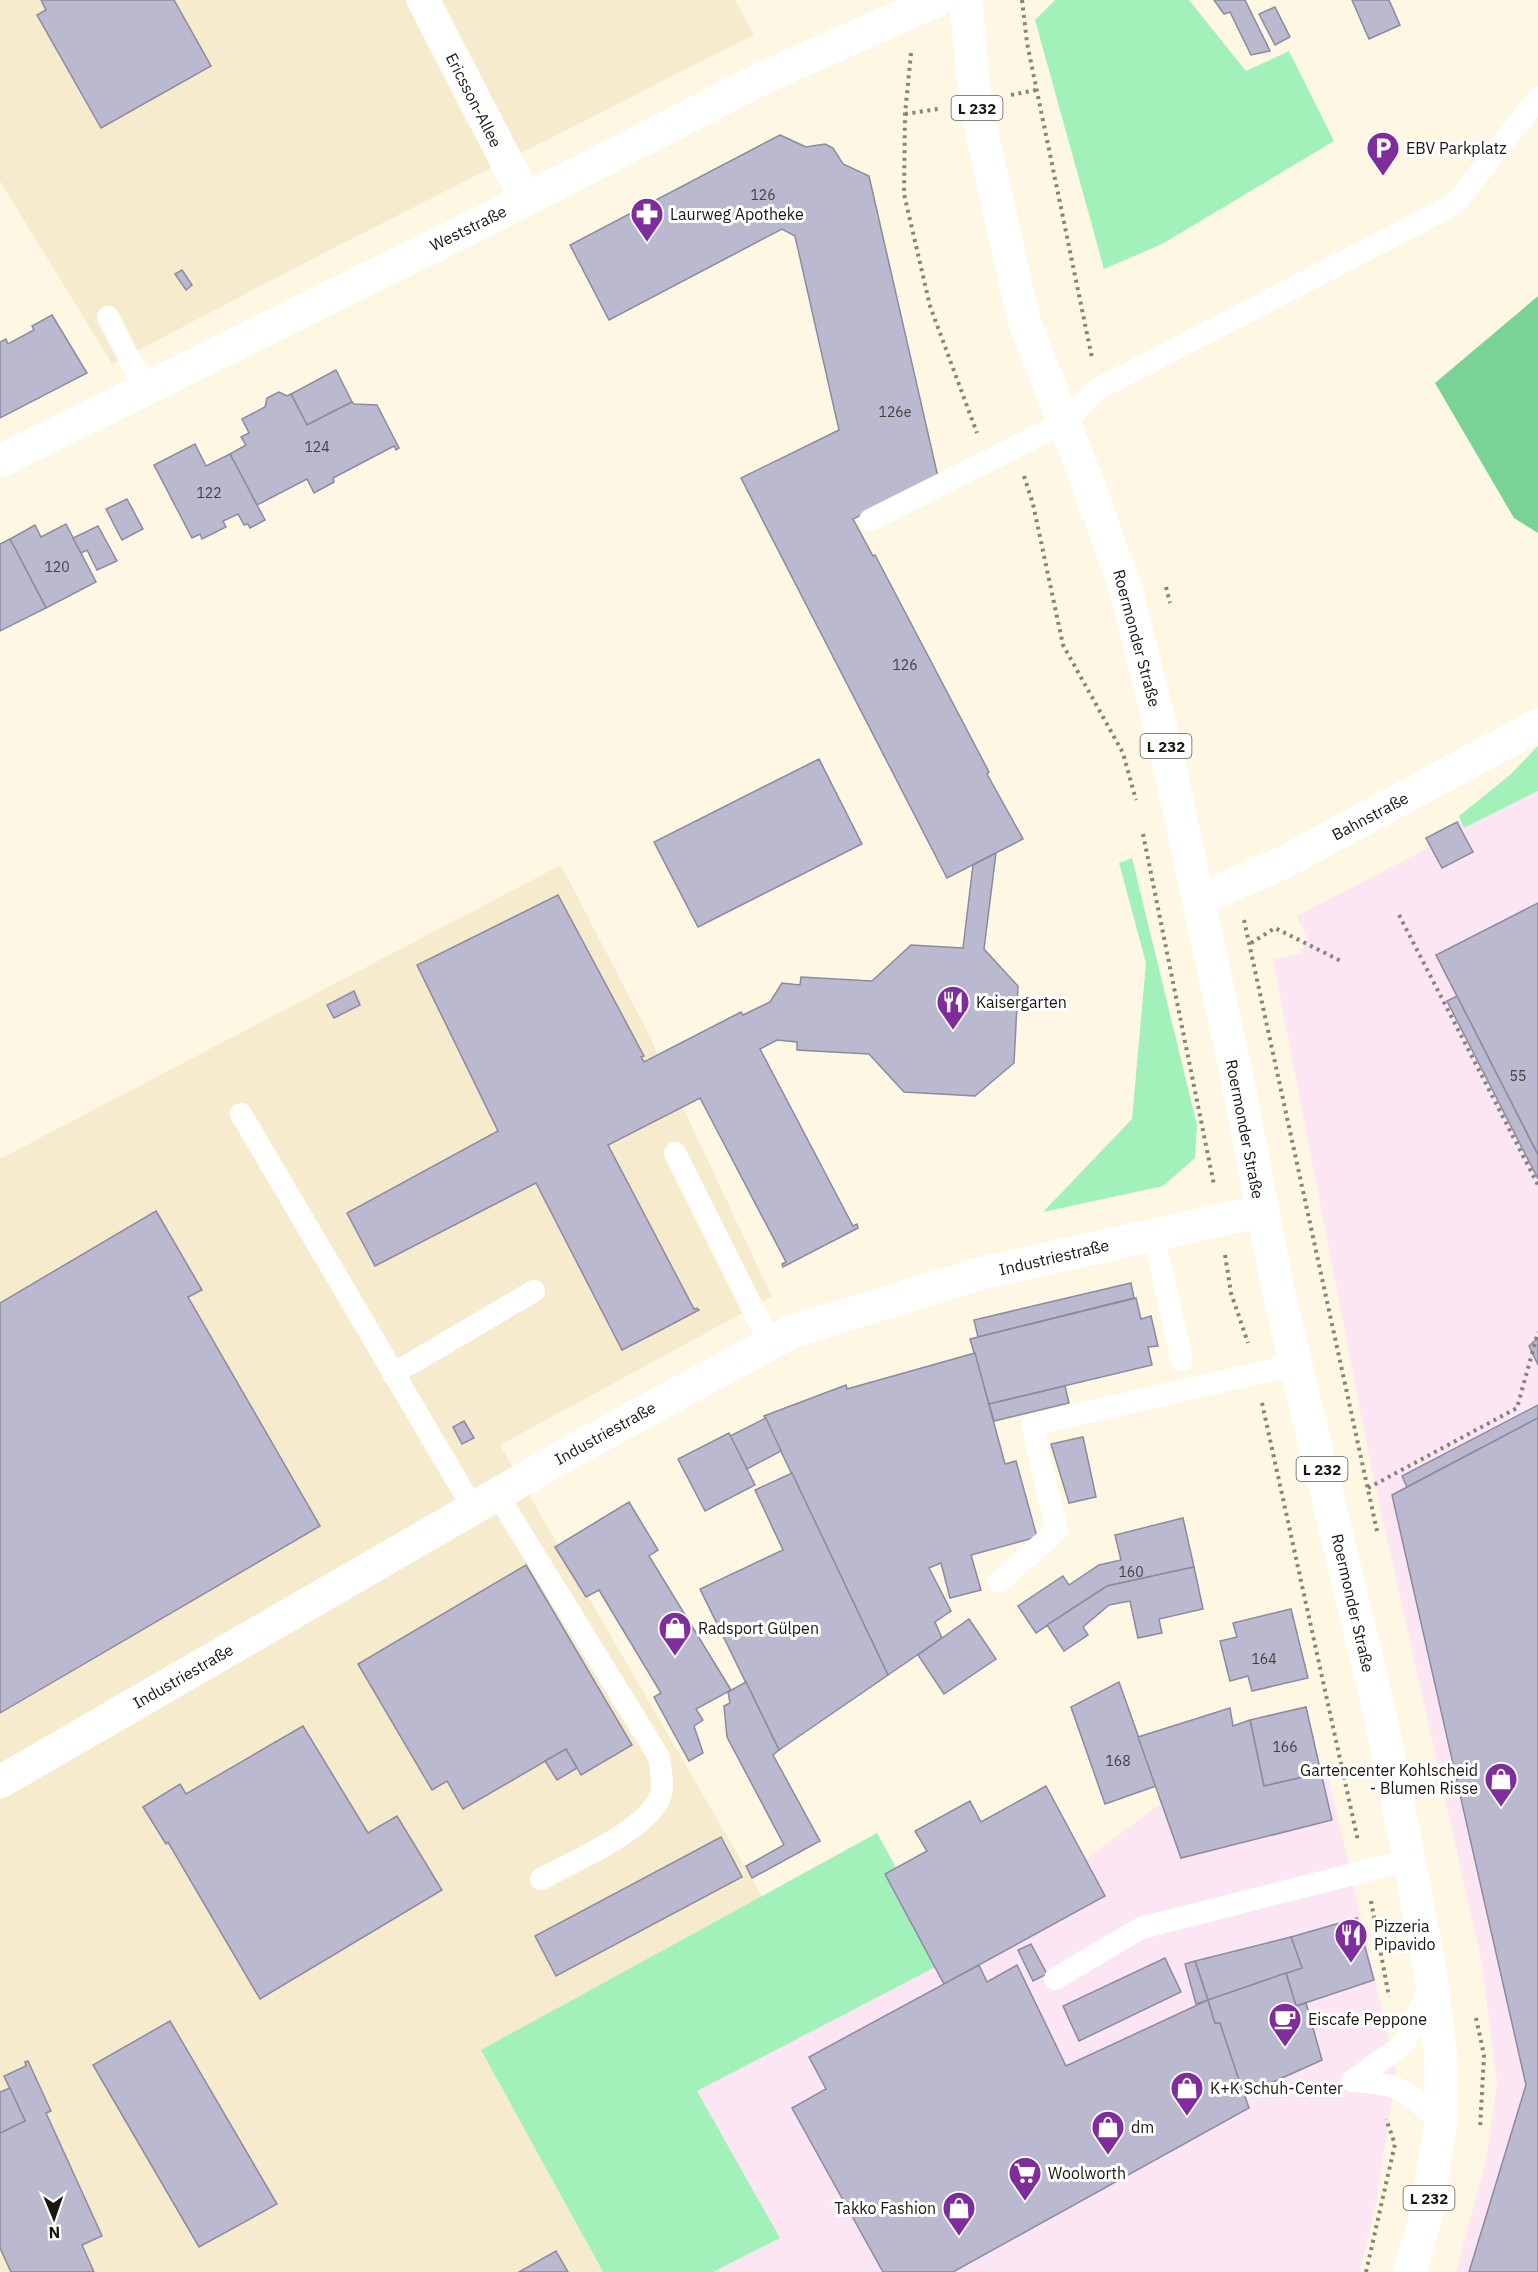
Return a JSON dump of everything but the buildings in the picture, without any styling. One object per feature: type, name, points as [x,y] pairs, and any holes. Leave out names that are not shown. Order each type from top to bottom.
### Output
[{"type":"main road","name":"Ericsson-Allee","points":[[423,0],[526,199]]},
{"type":"main road","name":"Roermonder Straße","points":[[966,0],[975,102],[1024,321],[1086,478],[1127,593],[1164,741],[1239,1087],[1261,1211],[1383,1728],[1409,1860],[1432,1982],[1441,2059],[1441,2122],[1427,2212],[1410,2272]]},
{"type":"main road","name":"Weststraße","points":[[0,461],[526,199],[763,78],[926,6]]},
{"type":"main road","name":"Bahnstraße","points":[[1198,900],[1282,863],[1538,725]]},
{"type":"main road","name":"Industriestraße","points":[[0,1782],[485,1501],[791,1332],[982,1273],[1261,1211]]},
{"type":"lane","points":[[870,520],[1063,423],[1098,389],[1455,204],[1538,98]]},
{"type":"lane","points":[[108,316],[145,388]]},
{"type":"lane","points":[[241,1114],[393,1374],[485,1501],[659,1757],[662,1790],[656,1805],[641,1823],[541,1879]]},
{"type":"lane","points":[[675,1153],[770,1343]]},
{"type":"lane","points":[[1153,1234],[1182,1360]]},
{"type":"lane","points":[[393,1374],[534,1291]]},
{"type":"lane","points":[[999,1582],[1057,1530],[1032,1425],[1297,1364]]},
{"type":"lane","points":[[1055,1979],[1141,1928],[1409,1860]]},
{"type":"lane","points":[[1432,1982],[1404,2044],[1352,2081],[1380,2082],[1405,2090],[1441,2122]]},
{"type":"path","points":[[926,6],[905,114],[904,194],[930,306],[987,461],[1023,473],[1033,504],[1063,645],[1123,753],[1136,802]]},
{"type":"path","points":[[1141,823],[1173,993],[1205,1133],[1231,1293],[1256,1375],[1364,1871],[1390,2002]]},
{"type":"path","points":[[1399,915],[1538,1185]]},
{"type":"path","points":[[1250,943],[1275,928],[1343,962]]},
{"type":"path","points":[[1368,1488],[1517,1408],[1538,1332]]},
{"type":"path","points":[[1366,2272],[1395,2144],[1377,2098],[1380,2082]]},
{"type":"shaded area","points":[[0,0],[735,0],[754,35],[341,244],[112,364],[0,181]]},
{"type":"shaded area","points":[[1538,791],[1538,2272],[1456,2272],[1486,2161],[1497,2084],[1482,1964],[1371,1466],[1273,960],[1300,953],[1308,940],[1297,916],[1430,847],[1426,838],[1460,820],[1465,828]]},
{"type":"shaded area","points":[[561,865],[647,1031],[772,1297],[500,1445],[763,1898],[481,2050],[603,2272],[0,2272],[0,1159]]},
{"type":"shaded area","points":[[1232,1715],[1261,1790],[1328,1774],[1396,2071],[1377,2199],[1360,2272],[713,2272],[779,2238],[696,2091],[947,1961],[1167,1799],[1153,1742]]},
{"type":"green space","points":[[1055,0],[1189,0],[1246,71],[1289,51],[1334,141],[1162,244],[1104,269],[1035,20]]},
{"type":"green space","points":[[1538,296],[1538,533],[1514,518],[1435,383]]},
{"type":"green space","points":[[1538,746],[1538,791],[1464,828],[1459,816],[1510,775]]},
{"type":"green space","points":[[1132,858],[1197,1125],[1195,1158],[1163,1186],[1043,1212],[1132,1119],[1146,963],[1119,863]]},
{"type":"green space","points":[[877,1833],[947,1961],[697,2091],[780,2238],[713,2272],[603,2272],[481,2050]]},
{"type":"place","name":"EBV Parkplatz","points":[[1383,177]]},
{"type":"place","name":"Laurweg Apotheke","points":[[647,243]]},
{"type":"place","name":"Kaisergarten","points":[[953,1031]]},
{"type":"place","name":"Radsport Gülpen","points":[[675,1657]]},
{"type":"place","name":"Gartencenter Kohlscheid - Blumen Risse","points":[[1501,1808]]},
{"type":"place","name":"Pizzeria Pipavido","points":[[1351,1964]]},
{"type":"place","name":"Eiscafe Peppone","points":[[1285,2048]]},
{"type":"place","name":"K+K Schuh-Center","points":[[1187,2117]]},
{"type":"place","name":"dm","points":[[1108,2156]]},
{"type":"place","name":"Woolworth","points":[[1025,2202]]},
{"type":"place","name":"Takko Fashion","points":[[959,2237]]}]
